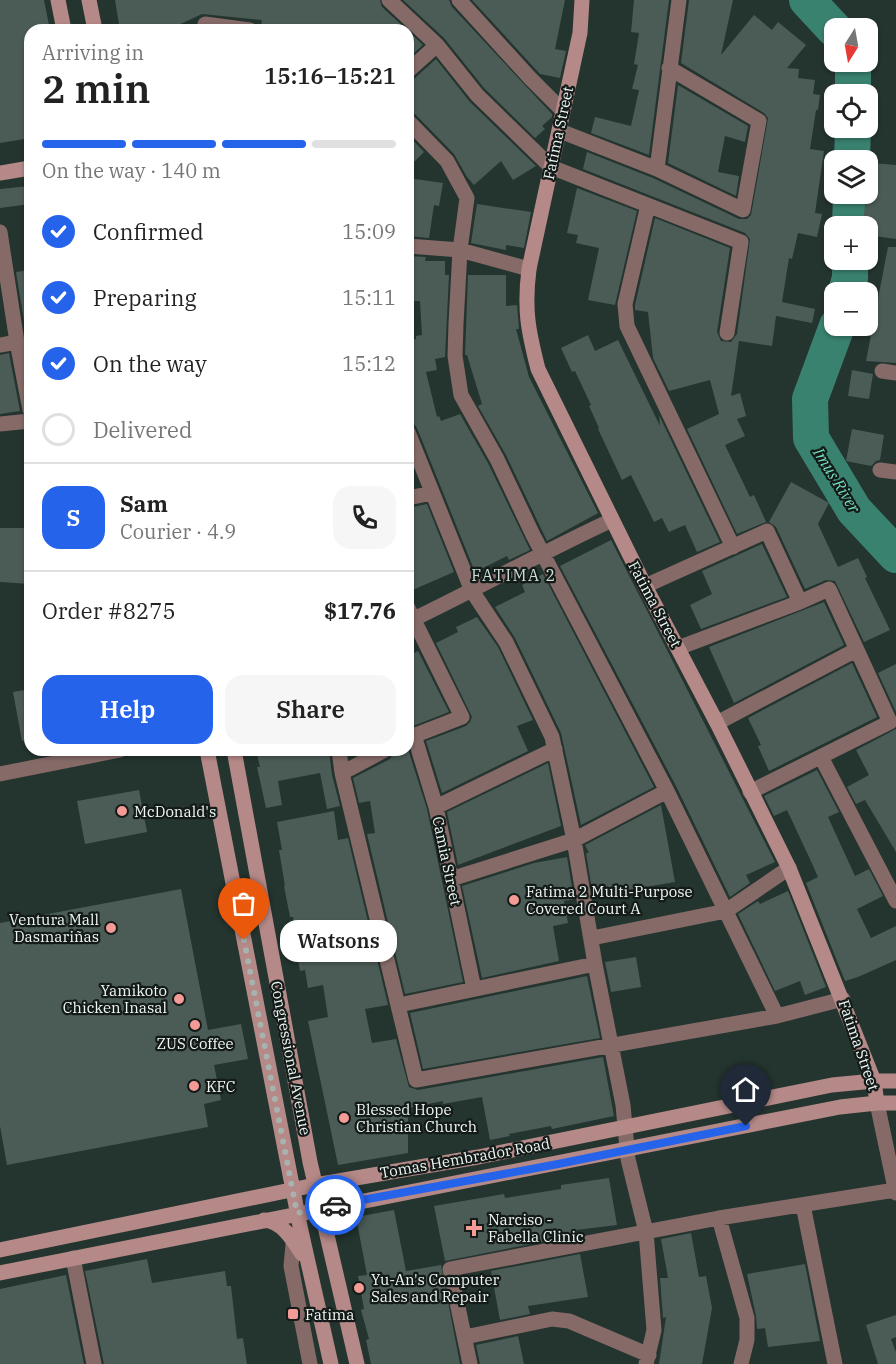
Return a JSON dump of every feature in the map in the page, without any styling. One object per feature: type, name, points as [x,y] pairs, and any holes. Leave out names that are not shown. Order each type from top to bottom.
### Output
[{"type":"street","points":[[58,0],[63,24]]},
{"type":"street","points":[[89,0],[94,24]]},
{"type":"street","points":[[389,0],[437,45],[477,95],[551,167],[741,242],[727,333]]},
{"type":"street","points":[[459,0],[563,111]]},
{"type":"street","name":"Fatima Street","points":[[582,0],[580,33],[529,269],[526,297],[528,332],[538,369],[645,586],[717,723],[789,868],[874,1081],[896,1191]]},
{"type":"street","points":[[657,169],[680,0]]},
{"type":"street","points":[[414,66],[437,45]]},
{"type":"street","points":[[560,131],[657,169],[743,210],[759,121],[669,68]]},
{"type":"street","points":[[414,128],[447,160],[468,198],[460,250],[455,356],[461,394],[498,459],[542,552],[667,791],[777,1016]]},
{"type":"street","points":[[0,173],[24,169]]},
{"type":"street","points":[[648,206],[625,304],[627,326],[733,547]]},
{"type":"street","points":[[0,232],[3,264],[24,379]]},
{"type":"street","points":[[414,246],[460,250],[529,269]]},
{"type":"street","points":[[0,345],[17,342]]},
{"type":"street","points":[[0,424],[24,422]]},
{"type":"street","points":[[414,447],[472,591],[506,642],[552,737],[574,840],[627,1127],[630,1167],[646,1232],[654,1330],[647,1359],[569,1321],[552,1319],[465,1337]]},
{"type":"street","points":[[880,470],[896,472]]},
{"type":"street","points":[[414,497],[432,493]]},
{"type":"street","points":[[414,612],[472,591],[542,552],[612,520]]},
{"type":"street","points":[[645,586],[767,531],[800,602]]},
{"type":"street","points":[[678,648],[829,589],[890,722],[750,792]]},
{"type":"street","points":[[414,619],[462,717],[414,735]]},
{"type":"street","points":[[717,723],[856,650]]},
{"type":"street","name":"Camia Street","points":[[414,745],[436,807],[474,988]]},
{"type":"street","points":[[436,807],[555,749]]},
{"type":"street","points":[[0,774],[90,756]]},
{"type":"street","name":"Congressional Avenue","points":[[208,756],[297,1213],[332,1364]]},
{"type":"street","name":"Congressional Avenue","points":[[235,756],[315,1185],[357,1364]]},
{"type":"street","points":[[340,756],[416,1080],[777,1016],[843,999]]},
{"type":"street","points":[[342,773],[374,756]]},
{"type":"street","points":[[821,757],[896,902]]},
{"type":"street","points":[[451,879],[574,840],[667,791]]},
{"type":"street","points":[[592,938],[726,911],[789,868]]},
{"type":"street","points":[[399,1005],[596,964]]},
{"type":"street","name":"Tomas Hembrador Road","points":[[0,1250],[315,1185],[478,1157],[832,1085],[896,1081]]},
{"type":"street","name":"Tomas Hembrador Road","points":[[0,1273],[840,1107],[877,1102],[896,1103]]},
{"type":"street","points":[[470,1364],[450,1269],[719,1218],[896,1191]]},
{"type":"street","points":[[803,1205],[835,1364]]},
{"type":"street","name":"Congressional Avenue","points":[[297,1213],[291,1266],[310,1364]]},
{"type":"street","points":[[719,1218],[747,1318],[747,1340],[741,1364]]},
{"type":"street","points":[[261,1220],[272,1221],[293,1240],[311,1269]]},
{"type":"street","points":[[73,1258],[94,1364]]},
{"type":"building","points":[[0,0],[44,0],[49,24],[24,24],[24,139],[0,143]]},
{"type":"building","points":[[115,0],[380,0],[382,7],[400,24],[261,24],[262,20],[202,14],[180,24],[119,24]]},
{"type":"building","points":[[403,0],[449,0],[452,7],[552,114],[552,117],[542,126],[545,129],[535,138],[484,88],[444,38]]},
{"type":"building","points":[[472,0],[565,0],[555,49],[566,51],[560,78],[540,74]]},
{"type":"building","points":[[634,0],[669,0],[649,155],[591,133],[595,117],[631,126],[639,90],[632,89],[638,65],[634,64],[639,33],[631,32]]},
{"type":"building","points":[[689,0],[733,0],[721,55],[754,15],[772,30],[778,22],[806,45],[787,68],[799,69],[798,78],[815,80],[813,94],[820,95],[810,149],[824,151],[815,213],[822,214],[817,237],[798,233],[792,259],[789,258],[782,302],[815,309],[812,323],[776,316],[772,346],[739,341],[731,396],[740,393],[746,416],[737,419],[745,436],[725,445],[750,497],[754,495],[766,522],[737,534],[687,429],[719,414],[710,380],[669,391],[653,358],[648,312],[635,310],[635,305],[655,218],[730,248],[717,332],[721,341],[731,342],[737,334],[750,239],[745,233],[583,169],[587,152],[653,178],[739,219],[747,219],[751,215],[768,118],[764,113],[681,63]]},
{"type":"building","points":[[414,37],[423,45],[414,53]]},
{"type":"building","points":[[436,59],[470,102],[536,166],[513,180],[501,161],[474,185],[454,154],[414,114],[415,78]]},
{"type":"building","points":[[678,85],[748,126],[745,142],[725,136],[718,172],[739,176],[736,196],[668,163]]},
{"type":"building","points":[[414,141],[424,152],[414,162]]},
{"type":"building","points":[[878,163],[896,165],[896,239],[878,237],[878,216],[864,216],[865,204],[878,204]]},
{"type":"building","points":[[414,179],[443,183],[439,206],[434,205],[429,238],[414,237]]},
{"type":"building","points":[[24,187],[24,205],[0,208],[0,189]]},
{"type":"building","points":[[577,188],[637,211],[615,305],[588,300],[599,248],[576,243],[578,235],[567,233]]},
{"type":"building","points":[[477,204],[531,212],[524,248],[506,245],[506,250],[471,243]]},
{"type":"building","points":[[888,247],[896,247],[896,363],[866,361],[871,336],[878,336],[878,299]]},
{"type":"building","points":[[414,256],[426,257],[425,261],[445,261],[445,275],[449,275],[445,357],[435,359],[437,370],[426,372],[437,417],[439,416],[441,421],[460,414],[488,463],[530,550],[509,560],[507,556],[475,572],[414,424],[414,340],[416,336],[422,335],[420,301],[414,301]]},
{"type":"building","points":[[24,271],[24,321],[16,272]]},
{"type":"building","points":[[468,275],[506,275],[506,306],[517,305],[519,329],[516,329],[529,377],[598,513],[547,541],[506,455],[478,406],[482,404],[467,355],[465,355]]},
{"type":"building","points":[[588,335],[595,351],[618,340],[660,426],[659,415],[720,542],[697,552],[685,525],[669,532],[662,518],[654,522],[631,475],[622,480],[598,429],[589,406],[591,405],[561,348]]},
{"type":"building","points":[[9,353],[20,411],[0,414],[0,355]]},
{"type":"building","points":[[852,370],[873,374],[869,399],[848,396]]},
{"type":"building","points":[[852,429],[884,435],[880,460],[871,466],[846,461]]},
{"type":"building","points":[[791,482],[829,503],[818,524],[838,567],[858,558],[890,630],[864,642],[835,581],[826,580],[805,589],[776,527],[769,522]]},
{"type":"building","points":[[427,504],[454,572],[414,589],[414,507]]},
{"type":"building","points":[[0,528],[24,528],[24,584],[0,582]]},
{"type":"building","points":[[611,540],[775,862],[746,875],[750,883],[730,897],[676,786],[560,566]]},
{"type":"building","points":[[762,544],[787,597],[701,629],[690,605],[712,594],[702,571]]},
{"type":"building","points":[[543,574],[654,787],[581,825],[561,733],[515,638],[495,607],[525,592],[522,585]]},
{"type":"building","points":[[824,602],[844,645],[734,703],[709,647]]},
{"type":"building","points":[[477,617],[498,647],[533,720],[517,726],[528,751],[442,793],[426,741],[466,726],[472,717],[436,643],[458,632],[456,627]]},
{"type":"building","points":[[418,651],[449,712],[414,726],[414,653]]},
{"type":"building","points":[[852,663],[877,717],[769,771],[758,746],[761,745],[748,718]]},
{"type":"building","points":[[896,664],[896,712],[878,673]]},
{"type":"building","points":[[24,690],[24,741],[22,741],[13,692]]},
{"type":"building","points":[[896,729],[896,852],[865,800],[856,804],[847,787],[869,775],[856,750]]},
{"type":"building","points":[[257,756],[330,756],[340,806],[327,809],[320,773],[278,781],[282,805],[266,808],[257,767],[260,767]]},
{"type":"building","points":[[392,756],[410,756],[427,809],[463,982],[405,994],[367,834],[375,833],[370,801],[359,803],[353,778]]},
{"type":"building","points":[[548,763],[561,826],[458,865],[447,812]]},
{"type":"building","points":[[817,770],[839,812],[828,817],[855,876],[869,869],[883,896],[857,909],[871,938],[896,926],[896,960],[845,981],[806,883],[818,877],[787,810],[774,816],[764,796]]},
{"type":"building","points":[[139,790],[147,832],[85,844],[77,801]]},
{"type":"building","points":[[661,805],[675,882],[593,896],[586,853],[589,853],[585,845]]},
{"type":"building","points":[[334,811],[338,840],[348,838],[388,1005],[365,1009],[372,1043],[396,1039],[409,1087],[418,1090],[603,1057],[614,1116],[552,1129],[551,1126],[509,1134],[510,1136],[490,1140],[482,1097],[443,1104],[443,1101],[408,1108],[408,1153],[338,1165],[308,1021],[328,1017],[323,985],[308,988],[305,970],[300,971],[297,955],[300,954],[284,886],[279,850],[282,850],[277,822]]},
{"type":"building","name":"Fatima 2 Multi-Purpose Covered Court A","points":[[567,857],[574,899],[564,901],[568,923],[553,926],[559,961],[482,978],[462,886],[534,863]]},
{"type":"building","points":[[181,889],[208,1030],[241,1024],[248,1059],[214,1065],[221,1100],[204,1104],[208,1127],[7,1165],[0,1126],[0,923]]},
{"type":"building","points":[[788,891],[826,987],[805,995],[800,981],[775,991],[738,914],[758,901],[760,904]]},
{"type":"building","points":[[636,957],[641,987],[611,992],[605,962]]},
{"type":"building","points":[[587,976],[600,1038],[423,1069],[410,1013]]},
{"type":"building","points":[[609,1178],[617,1225],[576,1230],[577,1235],[445,1261],[434,1206],[504,1194],[505,1198],[561,1189],[561,1185]]},
{"type":"building","points":[[394,1210],[406,1271],[441,1265],[460,1364],[371,1364],[366,1340],[369,1339],[361,1310],[364,1309],[358,1276],[367,1275],[356,1217]]},
{"type":"building","points":[[691,1233],[699,1277],[706,1276],[712,1308],[702,1364],[659,1364],[666,1317],[663,1318],[660,1278],[668,1278],[661,1239]]},
{"type":"building","points":[[580,1254],[588,1297],[528,1306],[530,1314],[500,1320],[491,1271]]},
{"type":"building","points":[[147,1259],[152,1283],[225,1271],[227,1286],[231,1286],[237,1339],[243,1338],[247,1364],[104,1364],[85,1271]]},
{"type":"building","points":[[805,1264],[820,1341],[768,1347],[765,1328],[757,1329],[747,1274]]},
{"type":"building","points":[[66,1275],[84,1364],[0,1364],[0,1289]]},
{"type":"building","points":[[896,1315],[896,1337],[891,1339],[896,1352],[896,1364],[878,1364],[866,1325]]},
{"type":"building","points":[[518,1336],[524,1364],[480,1364],[476,1345]]},
{"type":"waterway","name":"Imus River","points":[[807,0],[824,18]]},
{"type":"waterway","name":"Imus River","points":[[853,72],[853,84]]},
{"type":"waterway","name":"Imus River","points":[[852,150],[853,138]]},
{"type":"waterway","name":"Imus River","points":[[850,216],[851,204]]},
{"type":"waterway","name":"Imus River","points":[[849,282],[850,270]]},
{"type":"waterway","name":"Imus River","points":[[833,336],[810,399],[811,438],[854,510],[896,555]]},
{"type":"way so far","points":[[244,940],[297,1213],[335,1205]]},
{"type":"place","name":"McDonald's","points":[[122,811]]},
{"type":"place","name":"Fatima 2 Multi-Purpose Covered Court A","points":[[514,900]]},
{"type":"place","name":"Ventura Mall Dasmariñas","points":[[111,928]]},
{"type":"place","name":"Watsons","points":[[244,940]]},
{"type":"place","name":"Yamikoto Chicken Inasal","points":[[179,999]]},
{"type":"place","name":"ZUS Coffee","points":[[195,1025]]},
{"type":"place","name":"KFC","points":[[194,1086]]},
{"type":"place","name":"Blessed Hope Christian Church","points":[[344,1118]]},
{"type":"place","name":"Narciso - Fabella Clinic","points":[[474,1228]]},
{"type":"place","name":"Yu-An's Computer Sales and Repair","points":[[359,1288]]},
{"type":"place","name":"Fatima","points":[[293,1314]]},
{"type":"district","name":"FATIMA 2","points":[[514,575]]},
{"type":"route","points":[[335,1205],[558,1164],[746,1126]]}]
